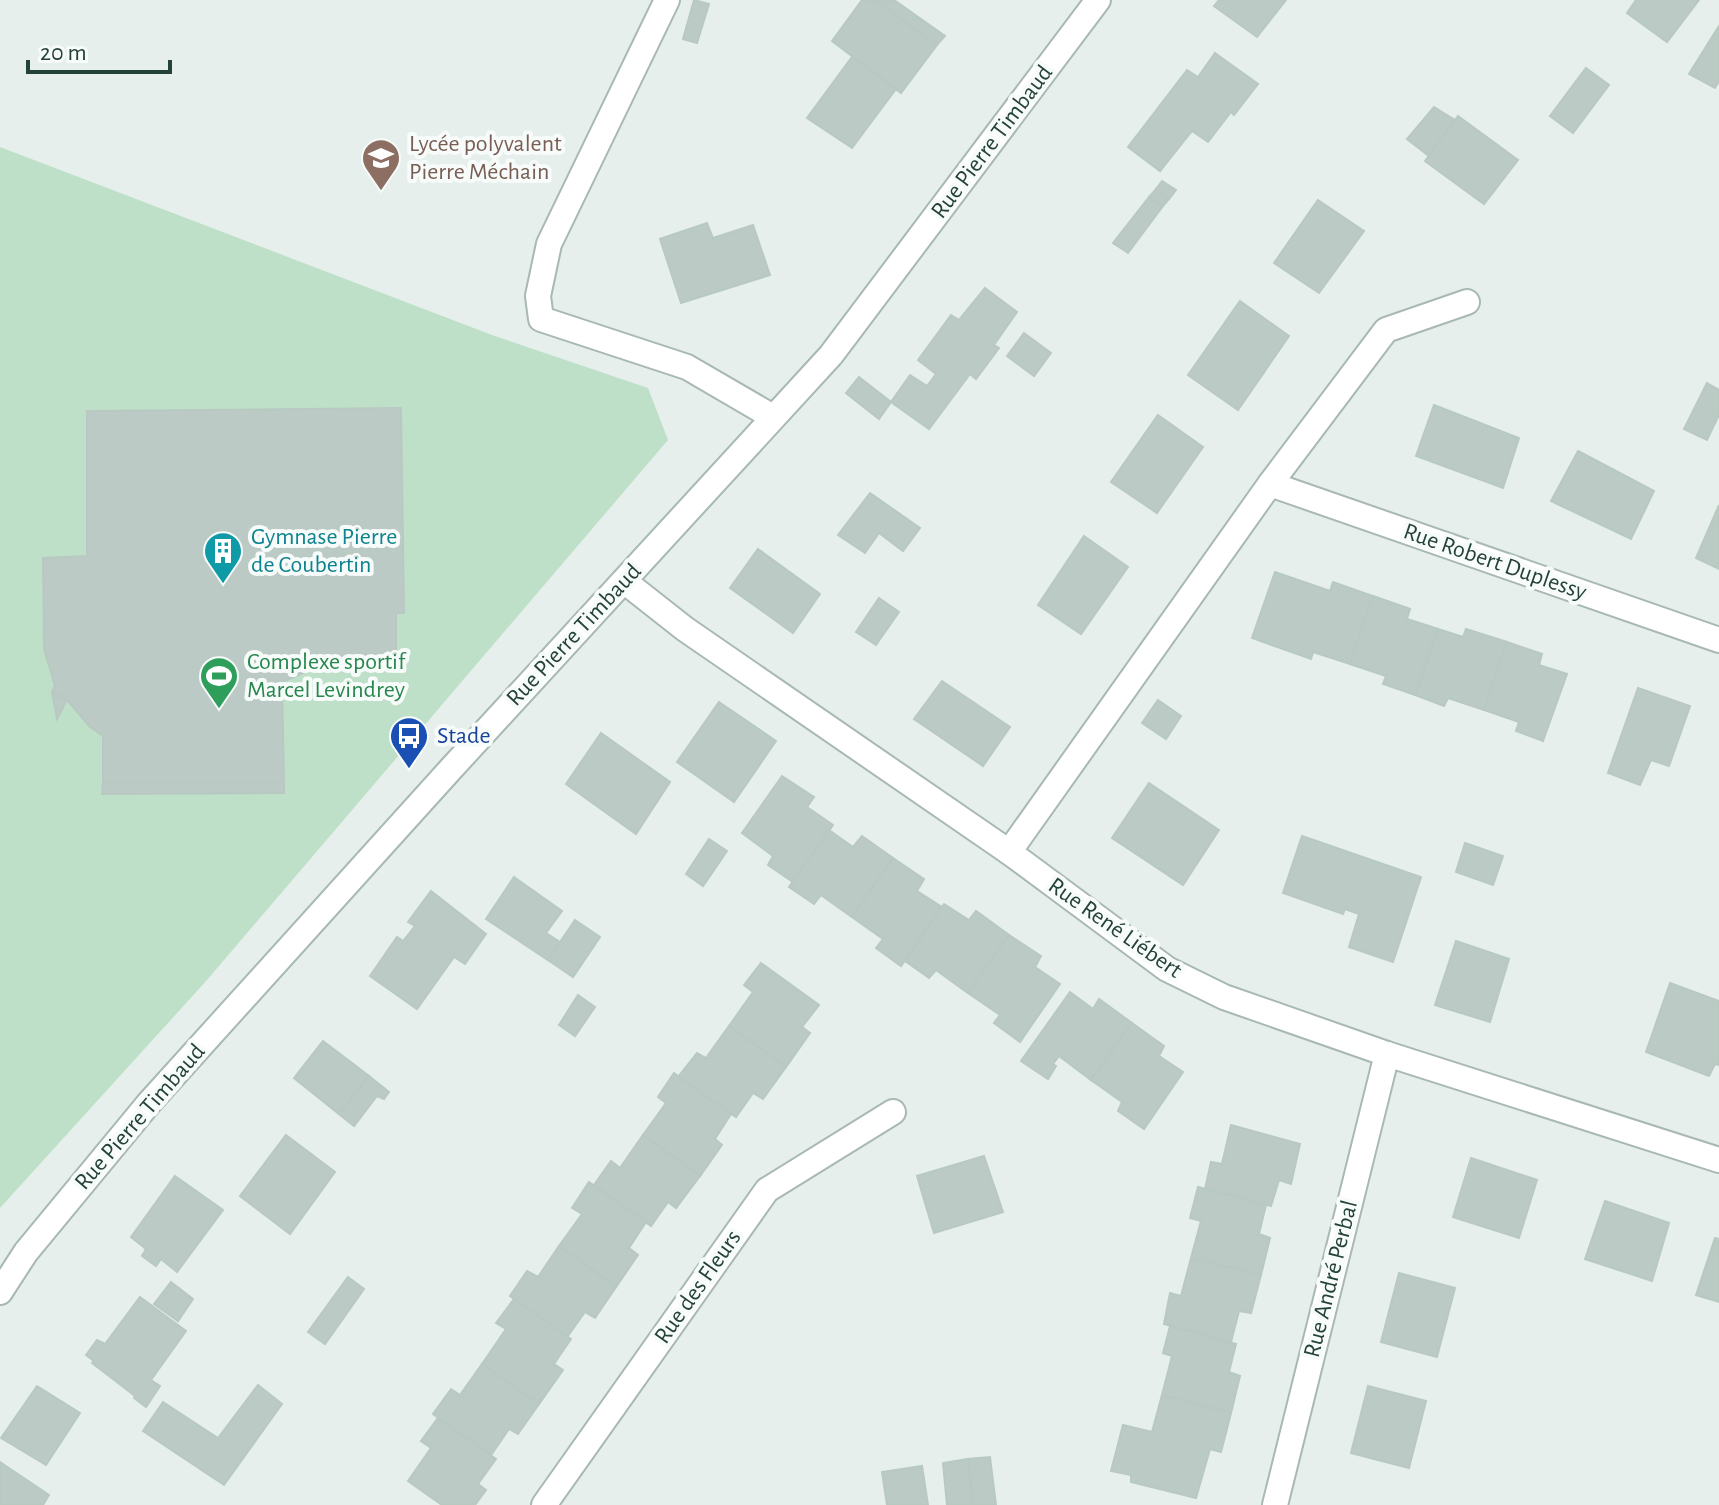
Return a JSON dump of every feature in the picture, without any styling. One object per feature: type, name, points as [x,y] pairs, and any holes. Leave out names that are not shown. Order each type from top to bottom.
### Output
[{"type":"street","points":[[667,0],[549,244],[538,296],[541,319],[687,367],[773,417]]},
{"type":"street","name":"Rue Pierre Timbaud","points":[[0,1292],[26,1252],[149,1103],[831,355],[1098,0]]},
{"type":"street","points":[[1009,852],[1270,484],[1386,330],[1467,302]]},
{"type":"street","name":"Rue Robert Duplessy","points":[[1270,484],[1719,640]]},
{"type":"street","name":"Rue René Liébert","points":[[624,581],[685,629],[1009,852],[1167,969],[1224,997],[1387,1054],[1719,1160]]},
{"type":"street","name":"Rue André Perbal","points":[[1275,1505],[1387,1054]]},
{"type":"street","name":"Rue des Fleurs","points":[[544,1505],[767,1190],[893,1112]]},
{"type":"green space","name":"Complexe sportif Marcel Levindrey","points":[[0,147],[492,335],[648,388],[668,440],[207,980],[0,1208]]},
{"type":"building","points":[[694,0],[709,4],[697,43],[683,39]]},
{"type":"building","points":[[862,0],[877,1],[937,45],[901,93],[832,41]]},
{"type":"building","points":[[874,0],[894,0],[945,36],[937,45]]},
{"type":"building","points":[[1219,0],[1286,0],[1257,37],[1214,6]]},
{"type":"building","points":[[1636,0],[1699,0],[1667,42],[1627,13]]},
{"type":"building","points":[[1719,26],[1719,81],[1715,88],[1689,74]]},
{"type":"building","points":[[1215,53],[1258,84],[1208,142],[1192,131],[1160,171],[1128,147],[1187,70],[1198,77]]},
{"type":"building","points":[[852,57],[896,89],[852,148],[807,118]]},
{"type":"building","points":[[1586,68],[1609,85],[1573,133],[1550,116]]},
{"type":"building","points":[[1434,107],[1455,120],[1429,156],[1407,139]]},
{"type":"building","points":[[1458,116],[1518,160],[1484,204],[1425,161]]},
{"type":"building","points":[[1162,181],[1176,190],[1169,199],[1156,189]]},
{"type":"building","points":[[1156,189],[1169,199],[1163,206],[1149,197]]},
{"type":"building","points":[[1149,197],[1163,206],[1128,253],[1113,243]]},
{"type":"building","points":[[1318,200],[1364,231],[1319,293],[1274,263]]},
{"type":"building","points":[[707,223],[713,238],[753,225],[770,275],[681,303],[660,239]]},
{"type":"building","points":[[985,288],[1017,312],[994,345],[999,348],[976,379],[970,374],[929,429],[891,402],[910,375],[927,386],[936,374],[918,360],[951,315],[959,320]]},
{"type":"building","points":[[1240,301],[1289,336],[1238,410],[1188,375]]},
{"type":"building","points":[[1024,333],[1051,353],[1034,376],[1007,356]]},
{"type":"building","points":[[859,377],[891,402],[879,419],[846,393]]},
{"type":"building","points":[[1707,383],[1719,390],[1719,415],[1707,440],[1684,429]]},
{"type":"building","points":[[1434,405],[1519,438],[1503,488],[1416,456]]},
{"type":"building","name":"Gymnase Pierre de Coubertin","points":[[401,408],[404,613],[396,613],[396,654],[344,655],[282,682],[284,782],[103,782],[103,736],[90,727],[67,700],[52,692],[55,686],[44,649],[43,558],[87,556],[87,411]]},
{"type":"building","points":[[1158,415],[1203,447],[1157,513],[1111,482]]},
{"type":"building","points":[[1578,451],[1654,491],[1631,539],[1551,501]]},
{"type":"building","points":[[870,493],[920,528],[903,551],[879,533],[865,553],[838,535]]},
{"type":"building","points":[[1719,505],[1719,569],[1696,558]]},
{"type":"building","points":[[1084,536],[1128,567],[1081,634],[1038,605]]},
{"type":"building","points":[[758,549],[820,594],[793,633],[730,588]]},
{"type":"building","points":[[1275,572],[1330,591],[1333,582],[1373,596],[1350,664],[1313,652],[1311,659],[1252,638]]},
{"type":"building","points":[[1373,596],[1410,609],[1407,619],[1438,629],[1415,695],[1383,684],[1386,676],[1350,664]]},
{"type":"building","points":[[879,598],[899,612],[876,645],[856,632]]},
{"type":"building","points":[[1438,629],[1463,637],[1466,629],[1507,642],[1484,710],[1448,698],[1444,706],[1415,695]]},
{"type":"building","points":[[1507,642],[1542,654],[1539,665],[1567,674],[1543,741],[1516,731],[1519,722],[1484,710]]},
{"type":"building","points":[[942,681],[1010,727],[983,766],[914,719]]},
{"type":"building","points":[[1638,688],[1690,706],[1669,766],[1651,760],[1640,785],[1608,773]]},
{"type":"building","points":[[52,692],[67,700],[57,719]]},
{"type":"building","points":[[1158,700],[1181,716],[1166,739],[1142,723]]},
{"type":"building","points":[[719,702],[776,741],[734,802],[677,762]]},
{"type":"building","points":[[601,733],[670,782],[636,834],[566,784]]},
{"type":"building","points":[[782,776],[814,797],[807,807],[833,825],[793,882],[768,865],[773,856],[742,833]]},
{"type":"building","points":[[103,782],[284,782],[284,793],[102,794]]},
{"type":"building","points":[[1149,783],[1219,830],[1183,885],[1112,838]]},
{"type":"building","points":[[829,830],[853,847],[862,836],[893,858],[852,917],[821,895],[814,904],[789,887]]},
{"type":"building","points":[[1302,836],[1421,877],[1393,962],[1349,947],[1359,914],[1345,909],[1343,914],[1283,893]]},
{"type":"building","points":[[709,839],[727,851],[703,886],[686,874]]},
{"type":"building","points":[[1465,843],[1503,856],[1493,885],[1456,872]]},
{"type":"building","points":[[893,858],[924,879],[917,891],[942,907],[901,966],[876,948],[883,939],[852,917]]},
{"type":"building","points":[[514,877],[562,911],[546,933],[560,942],[548,960],[486,919]]},
{"type":"building","points":[[431,891],[486,934],[465,964],[454,957],[417,1009],[370,976],[397,937],[403,941],[415,926],[408,922]]},
{"type":"building","points":[[944,904],[969,920],[976,911],[1009,935],[968,993],[936,970],[929,978],[905,961]]},
{"type":"building","points":[[575,920],[600,937],[573,977],[548,960]]},
{"type":"building","points":[[1009,935],[1041,956],[1035,967],[1060,984],[1020,1042],[994,1023],[1000,1015],[968,993]]},
{"type":"building","points":[[1456,941],[1509,959],[1490,1022],[1435,1005]]},
{"type":"building","points":[[761,963],[819,1005],[802,1027],[810,1033],[786,1067],[729,1026],[753,992],[744,985]]},
{"type":"building","points":[[1670,983],[1719,1001],[1719,1065],[1715,1064],[1709,1076],[1646,1052]]},
{"type":"building","points":[[1070,992],[1093,1009],[1099,999],[1132,1023],[1091,1080],[1059,1056],[1048,1079],[1021,1061]]},
{"type":"building","points":[[578,995],[595,1007],[575,1036],[559,1025]]},
{"type":"building","points":[[1132,1023],[1164,1046],[1159,1056],[1183,1072],[1144,1129],[1118,1111],[1122,1102],[1091,1080]]},
{"type":"building","points":[[729,1026],[786,1067],[763,1099],[753,1093],[736,1117],[678,1077],[697,1053],[706,1058]]},
{"type":"building","points":[[323,1041],[369,1076],[339,1114],[294,1078]]},
{"type":"building","points":[[674,1073],[731,1114],[715,1139],[722,1145],[700,1176],[643,1135],[666,1103],[658,1097]]},
{"type":"building","points":[[369,1076],[389,1092],[384,1099],[377,1096],[354,1126],[339,1114]]},
{"type":"building","points":[[1231,1125],[1300,1144],[1291,1184],[1279,1180],[1271,1206],[1205,1189],[1211,1162],[1222,1164]]},
{"type":"building","points":[[286,1135],[335,1172],[290,1234],[240,1196]]},
{"type":"building","points":[[643,1135],[700,1176],[676,1208],[668,1202],[651,1226],[594,1185],[611,1161],[620,1168]]},
{"type":"building","points":[[984,1156],[1003,1212],[934,1233],[917,1176]]},
{"type":"building","points":[[1471,1158],[1537,1180],[1519,1238],[1453,1217]]},
{"type":"building","points":[[175,1176],[223,1210],[177,1272],[161,1259],[156,1266],[142,1256],[146,1249],[131,1237]]},
{"type":"building","points":[[589,1182],[646,1222],[629,1248],[638,1255],[616,1287],[559,1246],[582,1214],[572,1208]]},
{"type":"building","points":[[1198,1187],[1266,1205],[1259,1234],[1270,1238],[1261,1275],[1191,1258],[1201,1221],[1190,1218]]},
{"type":"building","points":[[1605,1201],[1669,1223],[1652,1281],[1585,1259]]},
{"type":"building","points":[[1715,1238],[1719,1239],[1719,1302],[1696,1295]]},
{"type":"building","points":[[559,1246],[616,1287],[595,1318],[585,1312],[567,1337],[510,1296],[527,1271],[538,1277]]},
{"type":"building","points":[[1191,1258],[1261,1275],[1251,1313],[1239,1311],[1231,1342],[1164,1324],[1170,1293],[1181,1296]]},
{"type":"building","points":[[1399,1273],[1455,1288],[1437,1357],[1381,1342]]},
{"type":"building","points":[[348,1277],[364,1289],[325,1344],[308,1332]]},
{"type":"building","points":[[171,1282],[193,1299],[178,1321],[154,1304]]},
{"type":"building","points":[[140,1297],[186,1331],[151,1380],[160,1386],[146,1407],[86,1355],[97,1340],[105,1344]]},
{"type":"building","points":[[514,1299],[571,1339],[554,1364],[563,1370],[539,1404],[482,1364],[506,1329],[496,1323]]},
{"type":"building","points":[[1170,1326],[1236,1344],[1229,1372],[1240,1376],[1231,1413],[1162,1395],[1172,1356],[1163,1353]]},
{"type":"building","points":[[482,1364],[539,1404],[518,1434],[509,1429],[491,1455],[433,1414],[451,1389],[460,1395]]},
{"type":"building","points":[[258,1385],[282,1404],[224,1485],[143,1431],[163,1402],[218,1438]]},
{"type":"building","points":[[37,1386],[80,1413],[46,1465],[1,1438]]},
{"type":"building","points":[[1368,1386],[1426,1401],[1409,1468],[1351,1453]]},
{"type":"building","points":[[1162,1395],[1231,1413],[1221,1452],[1210,1449],[1196,1498],[1131,1482],[1131,1475],[1111,1471],[1123,1425],[1152,1432]]},
{"type":"building","points":[[438,1418],[496,1459],[478,1484],[486,1490],[475,1505],[442,1505],[408,1481],[431,1448],[421,1441]]},
{"type":"building","points":[[990,1457],[996,1505],[973,1505],[968,1459]]},
{"type":"building","points":[[968,1459],[973,1505],[947,1505],[943,1463]]},
{"type":"building","points":[[0,1462],[49,1495],[43,1505],[0,1505]]},
{"type":"building","points":[[922,1466],[928,1505],[887,1505],[882,1472]]},
{"type":"place","name":"Lycée polyvalent Pierre Méchain","points":[[381,192]]},
{"type":"place","name":"Gymnase Pierre de Coubertin","points":[[223,585]]},
{"type":"place","name":"Complexe sportif Marcel Levindrey","points":[[219,710]]},
{"type":"place","name":"Stade","points":[[409,770]]}]
